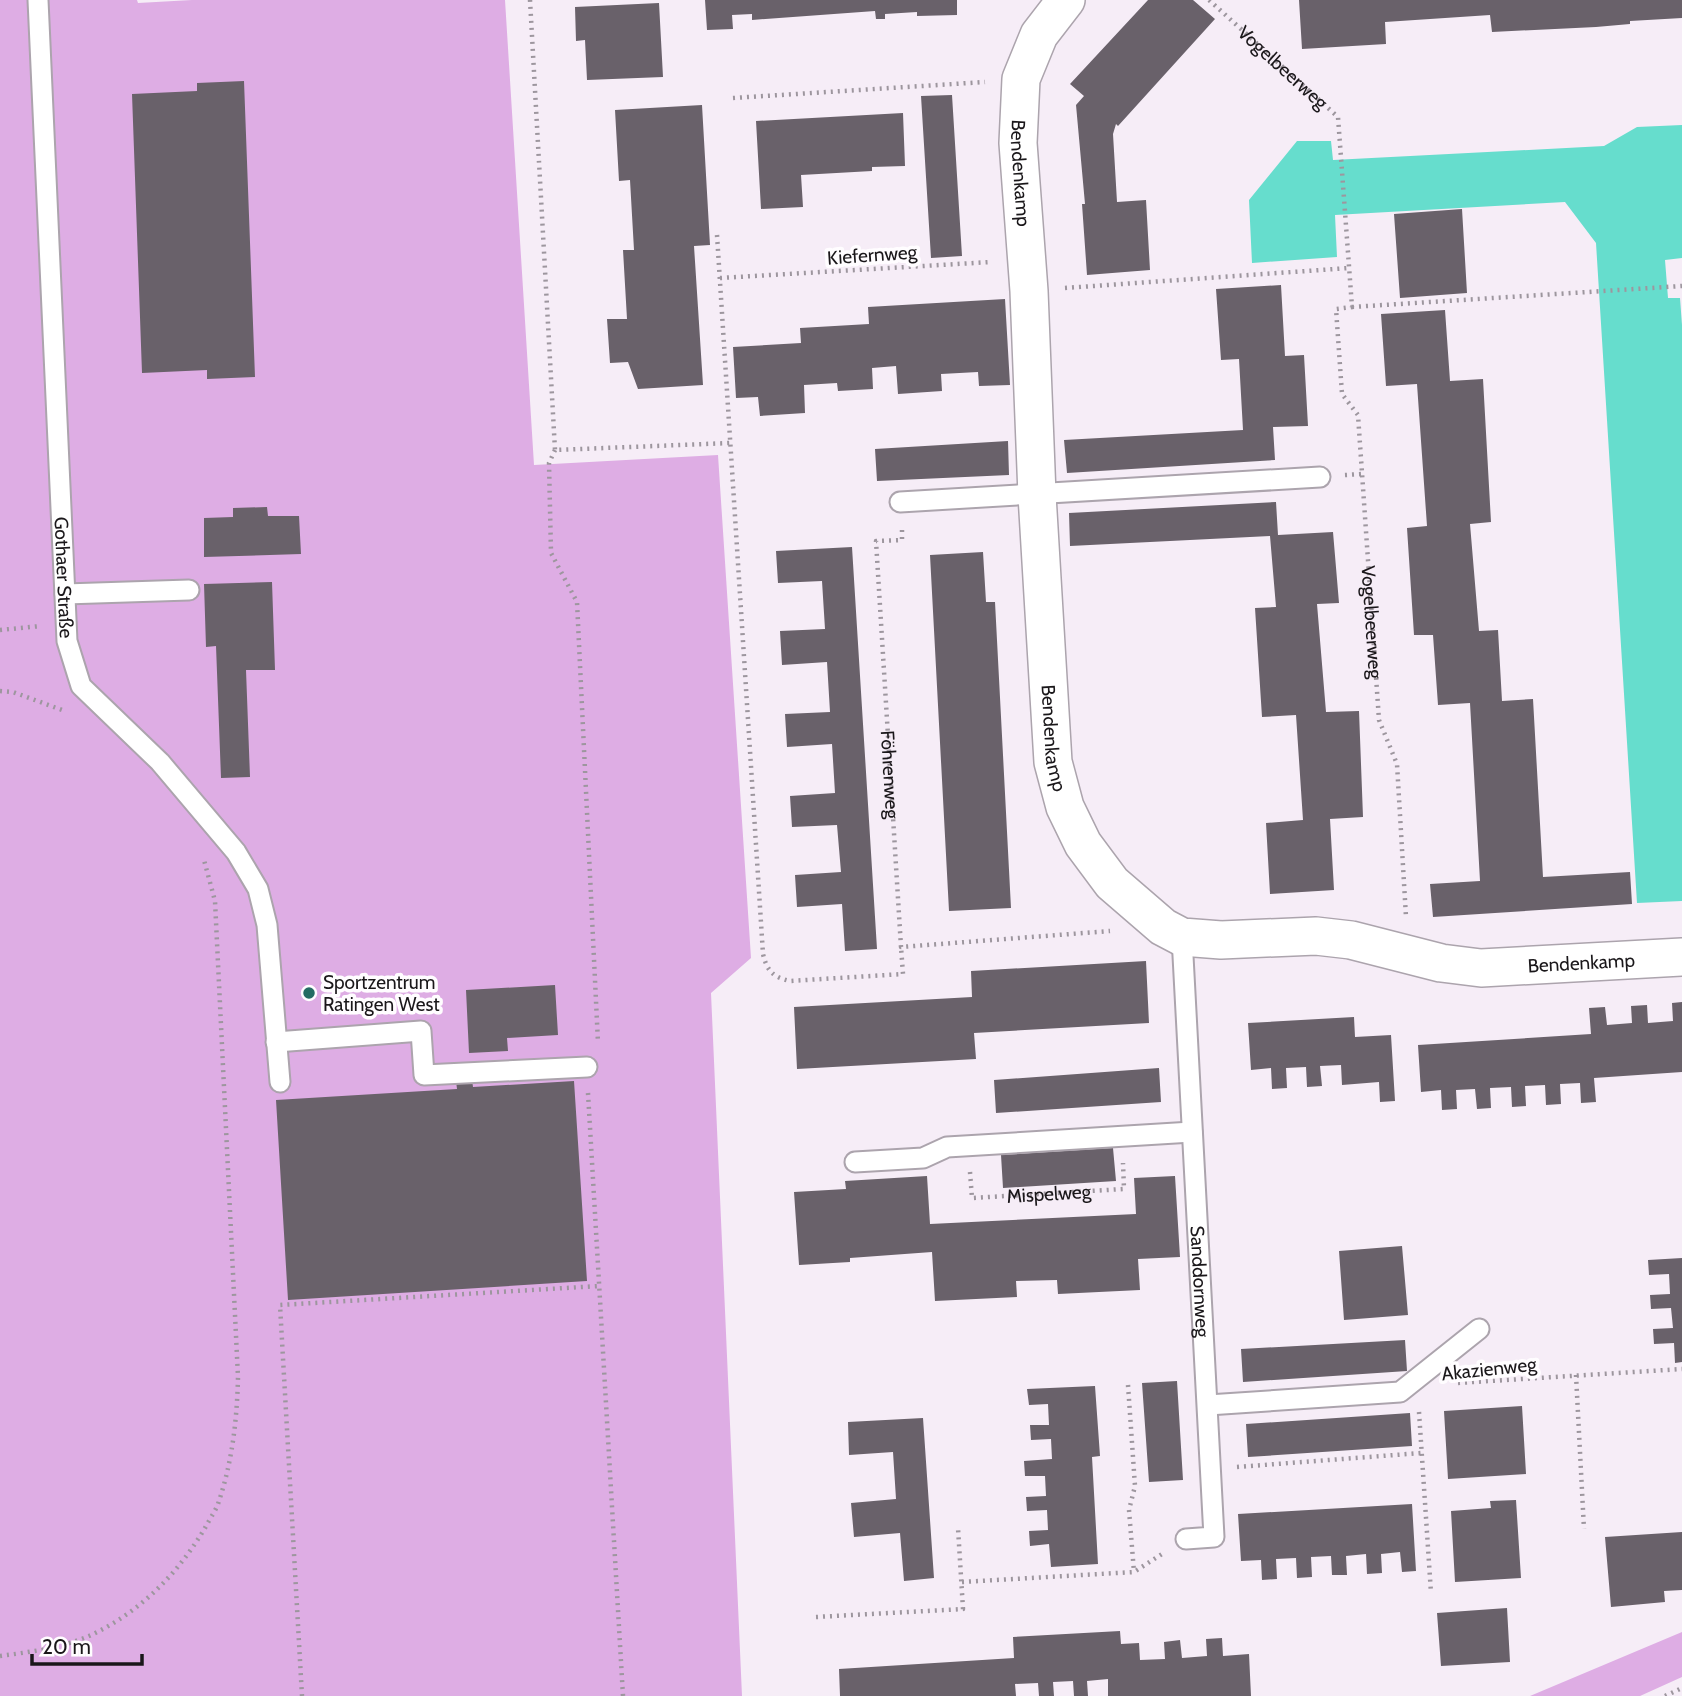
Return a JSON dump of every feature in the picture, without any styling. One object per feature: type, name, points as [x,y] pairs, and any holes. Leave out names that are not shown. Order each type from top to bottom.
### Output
[{"type":"street","name":"Bendenkamp","points":[[1064,1],[1039,35],[1021,79],[1018,143],[1028,275],[1037,495],[1053,762],[1065,807],[1083,844],[1112,883],[1173,932],[1221,940],[1316,936],[1352,940],[1441,963],[1481,968],[1682,957]]},
{"type":"lane","name":"Gothaer Straße","points":[[38,0],[67,641],[80,686],[159,762],[236,852],[258,889],[267,925],[280,1082]]},
{"type":"lane","points":[[900,502],[1320,477]]},
{"type":"lane","points":[[65,594],[189,590]]},
{"type":"lane","name":"Sanddornweg","points":[[1173,932],[1192,1132],[1214,1537],[1186,1539]]},
{"type":"lane","points":[[276,1042],[421,1031],[424,1074],[587,1067]]},
{"type":"lane","points":[[855,1162],[923,1158],[947,1147],[968,1145],[1192,1132]]},
{"type":"lane","points":[[1208,1405],[1400,1392],[1479,1328]]},
{"type":"path","points":[[530,0],[555,450],[730,443]]},
{"type":"path","name":"Vogelbeerweg","points":[[1209,0],[1338,117],[1352,307],[1336,309],[1342,394],[1359,415],[1379,720],[1398,764],[1408,953]]},
{"type":"path","points":[[733,98],[1021,79]]},
{"type":"path","points":[[717,235],[763,954],[766,967],[777,978],[790,981],[902,974],[901,947],[1173,932]]},
{"type":"path","points":[[1028,275],[1349,268]]},
{"type":"path","name":"Kiefernweg","points":[[720,278],[1028,275]]},
{"type":"path","points":[[1352,307],[1682,286]]},
{"type":"path","name":"Föhrenweg","points":[[900,502],[902,540],[876,541],[901,947]]},
{"type":"path","points":[[0,630],[66,624]]},
{"type":"path","points":[[0,691],[46,702],[68,712]]},
{"type":"path","points":[[0,1656],[44,1650],[88,1636],[129,1614],[155,1592],[194,1546],[217,1507],[230,1461],[237,1416],[238,1377],[215,901],[204,859]]},
{"type":"path","name":"Mispelweg","points":[[968,1145],[972,1198],[1124,1189],[1122,1135]]},
{"type":"path","points":[[302,1696],[280,1305],[599,1286]]},
{"type":"path","name":"Akazienweg","points":[[1452,1383],[1682,1368]]},
{"type":"path","points":[[1576,1375],[1584,1529]]},
{"type":"path","points":[[1128,1385],[1135,1486],[1129,1510],[1134,1572]]},
{"type":"path","points":[[1418,1409],[1430,1593]]},
{"type":"path","points":[[1209,1469],[1421,1453]]},
{"type":"path","points":[[816,1617],[963,1609],[958,1528]]},
{"type":"path","points":[[962,1582],[1134,1572],[1186,1539]]},
{"type":"path","points":[[1665,1696],[1682,1688]]},
{"type":"shaded area","name":"Sportzentrum Ratingen West","points":[[0,0],[137,0],[138,3],[192,0],[505,0],[534,465],[718,455],[751,958],[711,993],[742,1696],[0,1696]]},
{"type":"shaded area","points":[[1682,125],[1682,258],[1665,260],[1668,298],[1680,298],[1682,325],[1682,901],[1637,903],[1596,243],[1565,202],[1335,215],[1337,257],[1252,263],[1249,200],[1297,141],[1331,141],[1333,160],[1604,146],[1637,127]]},
{"type":"shaded area","points":[[1682,1632],[1682,1677],[1640,1696],[1530,1696]]},
{"type":"building","points":[[705,0],[957,0],[957,15],[917,16],[917,12],[885,14],[885,19],[876,19],[875,11],[752,20],[752,14],[732,15],[733,29],[707,30]]},
{"type":"building","points":[[1148,0],[1193,0],[1215,19],[1118,126],[1116,124],[1113,134],[1117,202],[1146,200],[1150,270],[1087,275],[1082,204],[1085,204],[1076,105],[1084,96],[1070,84]]},
{"type":"building","points":[[1299,0],[1682,0],[1682,18],[1630,21],[1630,24],[1596,27],[1492,32],[1490,15],[1385,22],[1386,44],[1302,49]]},
{"type":"building","points":[[659,3],[663,77],[587,80],[585,40],[576,41],[575,7]]},
{"type":"building","points":[[244,81],[255,377],[207,379],[207,370],[142,373],[132,94],[197,91],[197,83]]},
{"type":"building","points":[[952,95],[962,256],[931,258],[921,96]]},
{"type":"building","points":[[702,105],[710,245],[694,246],[703,385],[638,389],[628,362],[610,363],[607,319],[627,319],[623,250],[634,250],[630,180],[619,181],[615,110]]},
{"type":"building","points":[[903,113],[905,166],[872,167],[872,171],[801,175],[803,207],[761,209],[756,121]]},
{"type":"building","points":[[1462,209],[1467,293],[1400,298],[1394,214]]},
{"type":"building","points":[[1281,285],[1285,356],[1304,355],[1308,426],[1273,427],[1275,460],[1067,473],[1064,440],[1243,430],[1239,359],[1221,360],[1216,289]]},
{"type":"building","points":[[1005,299],[1010,385],[979,386],[978,372],[941,374],[942,391],[898,394],[896,366],[872,368],[873,389],[838,391],[837,383],[804,385],[805,413],[760,416],[758,397],[736,398],[733,347],[801,343],[800,328],[869,324],[868,307]]},
{"type":"building","points":[[1445,310],[1450,381],[1483,379],[1491,522],[1470,524],[1479,631],[1498,630],[1502,701],[1533,699],[1543,877],[1630,872],[1632,904],[1433,917],[1430,884],[1480,881],[1470,703],[1438,705],[1433,635],[1414,635],[1407,528],[1427,526],[1417,384],[1386,386],[1381,314]]},
{"type":"building","points":[[1008,441],[1009,475],[877,481],[875,449]]},
{"type":"building","points":[[1276,502],[1278,535],[1333,532],[1339,603],[1317,604],[1326,712],[1359,711],[1363,817],[1330,819],[1334,890],[1270,894],[1266,823],[1303,820],[1296,715],[1262,717],[1255,608],[1276,607],[1270,536],[1070,546],[1069,513]]},
{"type":"building","points":[[267,507],[268,516],[299,516],[301,554],[204,557],[204,518],[233,517],[233,508]]},
{"type":"building","points":[[852,547],[877,949],[845,951],[842,904],[797,907],[795,875],[841,872],[837,825],[792,827],[790,796],[835,793],[832,744],[787,747],[785,714],[830,712],[827,662],[782,665],[780,631],[825,629],[822,581],[778,583],[776,551]]},
{"type":"building","points":[[983,552],[986,602],[995,602],[1011,908],[949,911],[930,555]]},
{"type":"building","points":[[272,582],[275,670],[246,670],[250,777],[221,778],[216,646],[206,647],[204,584]]},
{"type":"building","points":[[1146,961],[1149,1023],[974,1033],[976,1059],[797,1069],[794,1007],[972,997],[971,971]]},
{"type":"building","points":[[555,985],[558,1035],[507,1038],[508,1051],[469,1053],[466,990]]},
{"type":"building","points":[[1682,1002],[1682,1072],[1594,1078],[1596,1102],[1581,1103],[1580,1083],[1560,1084],[1561,1104],[1546,1105],[1545,1085],[1525,1086],[1526,1106],[1512,1107],[1511,1087],[1490,1088],[1491,1108],[1477,1109],[1475,1089],[1456,1090],[1457,1109],[1442,1110],[1441,1090],[1421,1092],[1418,1045],[1591,1034],[1589,1008],[1605,1007],[1607,1025],[1632,1023],[1631,1006],[1647,1005],[1648,1023],[1673,1021],[1672,1003]]},
{"type":"building","points":[[1354,1017],[1355,1037],[1391,1035],[1395,1101],[1380,1102],[1379,1082],[1342,1085],[1341,1065],[1320,1066],[1322,1086],[1307,1087],[1306,1067],[1286,1068],[1287,1088],[1272,1089],[1271,1068],[1251,1070],[1248,1023]]},
{"type":"building","points":[[1159,1068],[1161,1102],[996,1113],[994,1080]]},
{"type":"building","points":[[472,1080],[473,1087],[574,1081],[587,1281],[288,1300],[276,1100],[457,1089],[456,1081]]},
{"type":"building","points":[[1113,1148],[1116,1181],[1003,1188],[1001,1155]]},
{"type":"building","points":[[927,1176],[930,1224],[1136,1214],[1134,1178],[1175,1176],[1180,1257],[1138,1259],[1140,1290],[1058,1294],[1057,1280],[1016,1281],[1017,1297],[935,1301],[932,1252],[799,1265],[794,1192],[846,1189],[845,1181]]},
{"type":"building","points":[[1402,1246],[1408,1315],[1344,1320],[1339,1251]]},
{"type":"building","points":[[1682,1258],[1682,1362],[1675,1363],[1674,1343],[1654,1344],[1653,1329],[1673,1328],[1671,1308],[1651,1309],[1650,1295],[1670,1294],[1669,1274],[1649,1275],[1648,1260]]},
{"type":"building","points":[[1405,1340],[1407,1371],[1243,1382],[1241,1349]]},
{"type":"building","points":[[1177,1381],[1183,1480],[1149,1482],[1142,1383]]},
{"type":"building","points":[[1095,1386],[1100,1456],[1092,1457],[1098,1564],[1051,1567],[1049,1544],[1030,1546],[1029,1531],[1048,1530],[1047,1510],[1027,1511],[1026,1497],[1046,1496],[1045,1476],[1025,1476],[1024,1461],[1052,1459],[1051,1439],[1031,1440],[1030,1425],[1049,1425],[1048,1404],[1029,1405],[1027,1389]]},
{"type":"building","points":[[1522,1406],[1526,1474],[1448,1479],[1444,1411]]},
{"type":"building","points":[[1410,1413],[1412,1446],[1248,1457],[1246,1424]]},
{"type":"building","points":[[923,1418],[934,1578],[904,1581],[900,1533],[854,1537],[851,1503],[896,1499],[893,1452],[849,1455],[848,1422]]},
{"type":"building","points":[[1516,1500],[1521,1578],[1455,1582],[1451,1511],[1491,1508],[1490,1501]]},
{"type":"building","points":[[1412,1504],[1416,1571],[1402,1572],[1400,1552],[1381,1554],[1382,1573],[1367,1574],[1366,1554],[1346,1556],[1347,1575],[1332,1575],[1331,1556],[1311,1557],[1312,1577],[1297,1578],[1296,1558],[1276,1559],[1277,1579],[1262,1580],[1261,1560],[1241,1561],[1238,1514]]},
{"type":"building","points":[[1682,1532],[1682,1590],[1664,1591],[1665,1602],[1611,1607],[1605,1537]]},
{"type":"building","points":[[1507,1608],[1510,1662],[1441,1666],[1437,1613]]},
{"type":"building","points":[[1120,1631],[1121,1644],[1139,1643],[1140,1660],[1165,1659],[1164,1642],[1180,1640],[1182,1658],[1207,1656],[1206,1639],[1222,1638],[1223,1656],[1249,1654],[1251,1696],[1108,1696],[1108,1679],[1087,1681],[1088,1696],[1074,1696],[1073,1681],[1053,1682],[1054,1696],[1039,1696],[1038,1683],[1015,1684],[1016,1696],[840,1696],[839,1669],[1014,1658],[1013,1637]]},
{"type":"place","name":"Sportzentrum Ratingen West","points":[[309,993]]}]
